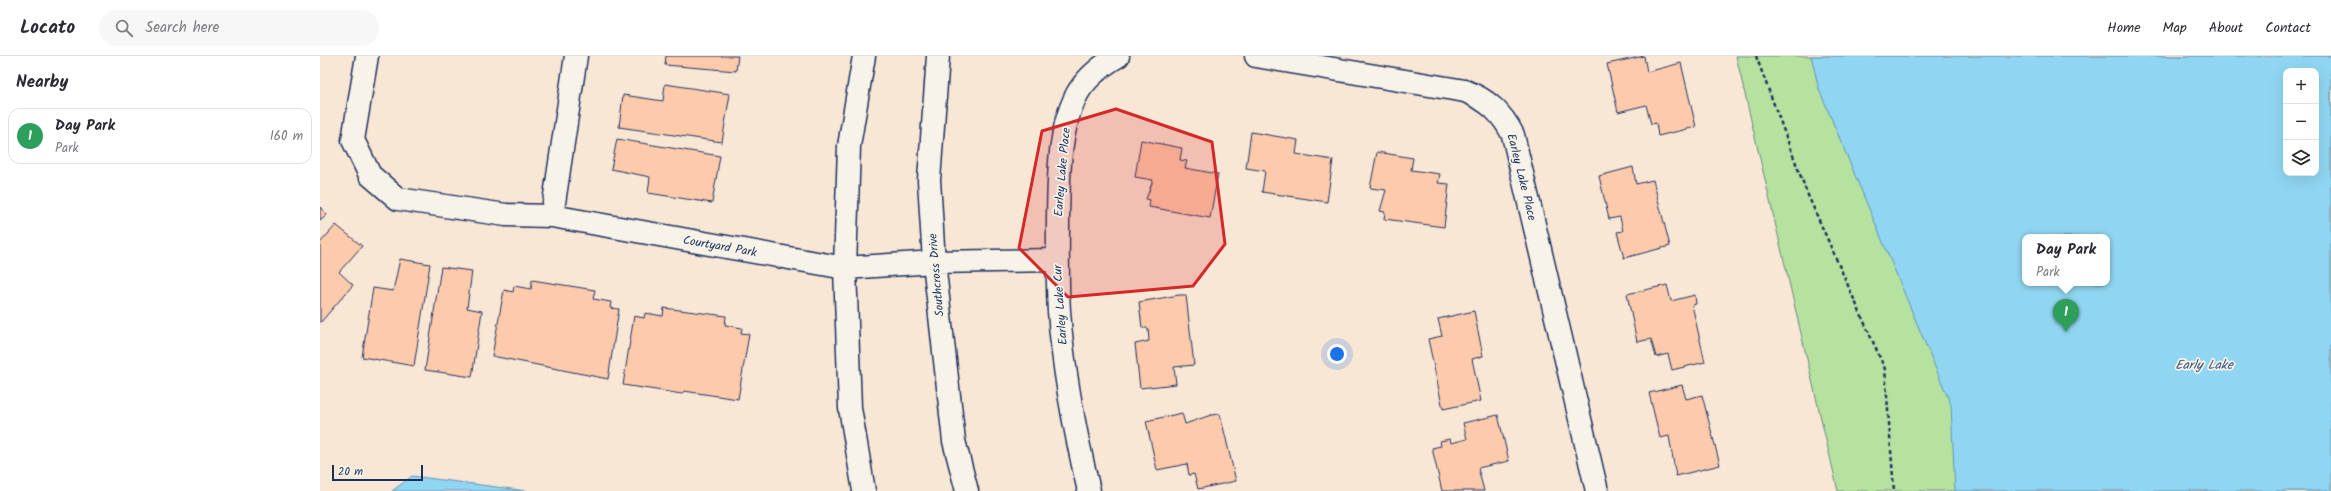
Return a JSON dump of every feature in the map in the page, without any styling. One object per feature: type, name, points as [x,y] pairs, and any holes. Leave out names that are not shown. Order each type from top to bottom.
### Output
[{"type":"street","name":"Courtyard Park","points":[[367,56],[353,140],[370,175],[398,199],[506,214],[552,216],[845,268],[890,266]]},
{"type":"street","points":[[552,216],[576,56]]},
{"type":"street","points":[[864,56],[849,146],[845,268],[850,408],[864,491]]},
{"type":"street","name":"Southcross Drive","points":[[938,56],[929,180],[934,262],[954,441],[967,491]]},
{"type":"street","name":"Earley Lake Place","points":[[1058,260],[1058,198],[1063,137],[1068,116],[1076,97],[1088,79],[1104,65],[1118,56]]},
{"type":"street","name":"Earley Lake Place","points":[[1256,56],[1456,88],[1486,101],[1502,116],[1513,135],[1596,491]]},
{"type":"street","name":"Earley Lake Cur","points":[[890,266],[934,262],[1058,260],[1059,311],[1072,420],[1089,491]]},
{"type":"path","points":[[1756,56],[1807,193],[1885,369],[1894,491]]},
{"type":"highlighted area","points":[[1116,109],[1212,142],[1225,244],[1193,286],[1068,297],[1019,248],[1042,131]]},
{"type":"green space","name":"Early Lake","points":[[1736,56],[2331,56],[2331,491],[1838,491]]},
{"type":"water","name":"Early Lake","points":[[1811,56],[2331,56],[2331,491],[1955,491],[1951,405],[1819,89]]},
{"type":"water","points":[[412,476],[527,491],[392,491]]},
{"type":"building","points":[[666,56],[738,56],[736,71],[665,65]]},
{"type":"building","points":[[1644,56],[1647,72],[1681,63],[1696,127],[1658,136],[1656,123],[1651,124],[1646,105],[1618,112],[1607,64]]},
{"type":"building","points":[[665,84],[730,94],[722,142],[619,127],[623,95],[663,101]]},
{"type":"building","points":[[1251,132],[1298,140],[1296,154],[1333,160],[1327,202],[1262,192],[1265,171],[1246,168]]},
{"type":"building","points":[[617,139],[720,156],[712,203],[648,193],[650,177],[611,169]]},
{"type":"building","points":[[1141,140],[1182,148],[1180,160],[1187,161],[1185,168],[1218,174],[1210,218],[1149,207],[1150,200],[1146,199],[1153,180],[1135,177]]},
{"type":"building","points":[[1377,152],[1413,158],[1411,170],[1440,174],[1438,183],[1449,184],[1444,227],[1384,219],[1385,212],[1380,211],[1386,190],[1370,188]]},
{"type":"building","points":[[1633,167],[1636,184],[1653,180],[1670,246],[1624,258],[1617,232],[1623,231],[1620,217],[1609,219],[1599,176]]},
{"type":"building","points":[[320,207],[327,215],[320,221]]},
{"type":"building","points":[[336,225],[362,246],[339,272],[353,285],[320,323],[320,243]]},
{"type":"building","points":[[400,259],[430,264],[414,366],[362,357],[373,288],[393,291]]},
{"type":"building","points":[[441,267],[472,271],[467,308],[482,311],[472,377],[425,370]]},
{"type":"building","points":[[532,280],[595,290],[593,299],[611,302],[610,308],[619,309],[608,379],[492,356],[504,290],[513,292],[514,286],[531,289]]},
{"type":"building","points":[[1667,285],[1671,301],[1695,295],[1696,304],[1692,305],[1705,362],[1672,370],[1668,354],[1656,357],[1651,339],[1637,342],[1627,294]]},
{"type":"building","points":[[1186,295],[1194,365],[1174,367],[1176,384],[1140,388],[1135,344],[1149,341],[1148,328],[1142,328],[1139,302]]},
{"type":"building","points":[[664,308],[726,316],[725,325],[742,328],[741,333],[749,334],[738,399],[684,391],[682,394],[623,385],[634,316],[644,318],[645,313],[663,316]]},
{"type":"building","points":[[1474,311],[1483,356],[1472,359],[1481,401],[1443,409],[1428,339],[1442,336],[1438,319]]},
{"type":"building","points":[[1682,385],[1686,399],[1702,395],[1720,465],[1676,476],[1669,436],[1660,438],[1649,393]]},
{"type":"building","points":[[1182,413],[1185,424],[1211,415],[1220,414],[1236,481],[1198,489],[1194,474],[1189,475],[1187,464],[1157,470],[1146,421]]},
{"type":"building","points":[[1498,415],[1509,461],[1478,468],[1484,491],[1442,491],[1432,448],[1441,446],[1440,441],[1450,439],[1451,443],[1467,439],[1463,423]]},
{"type":"place","name":"Day Park","points":[[2066,332]]}]
